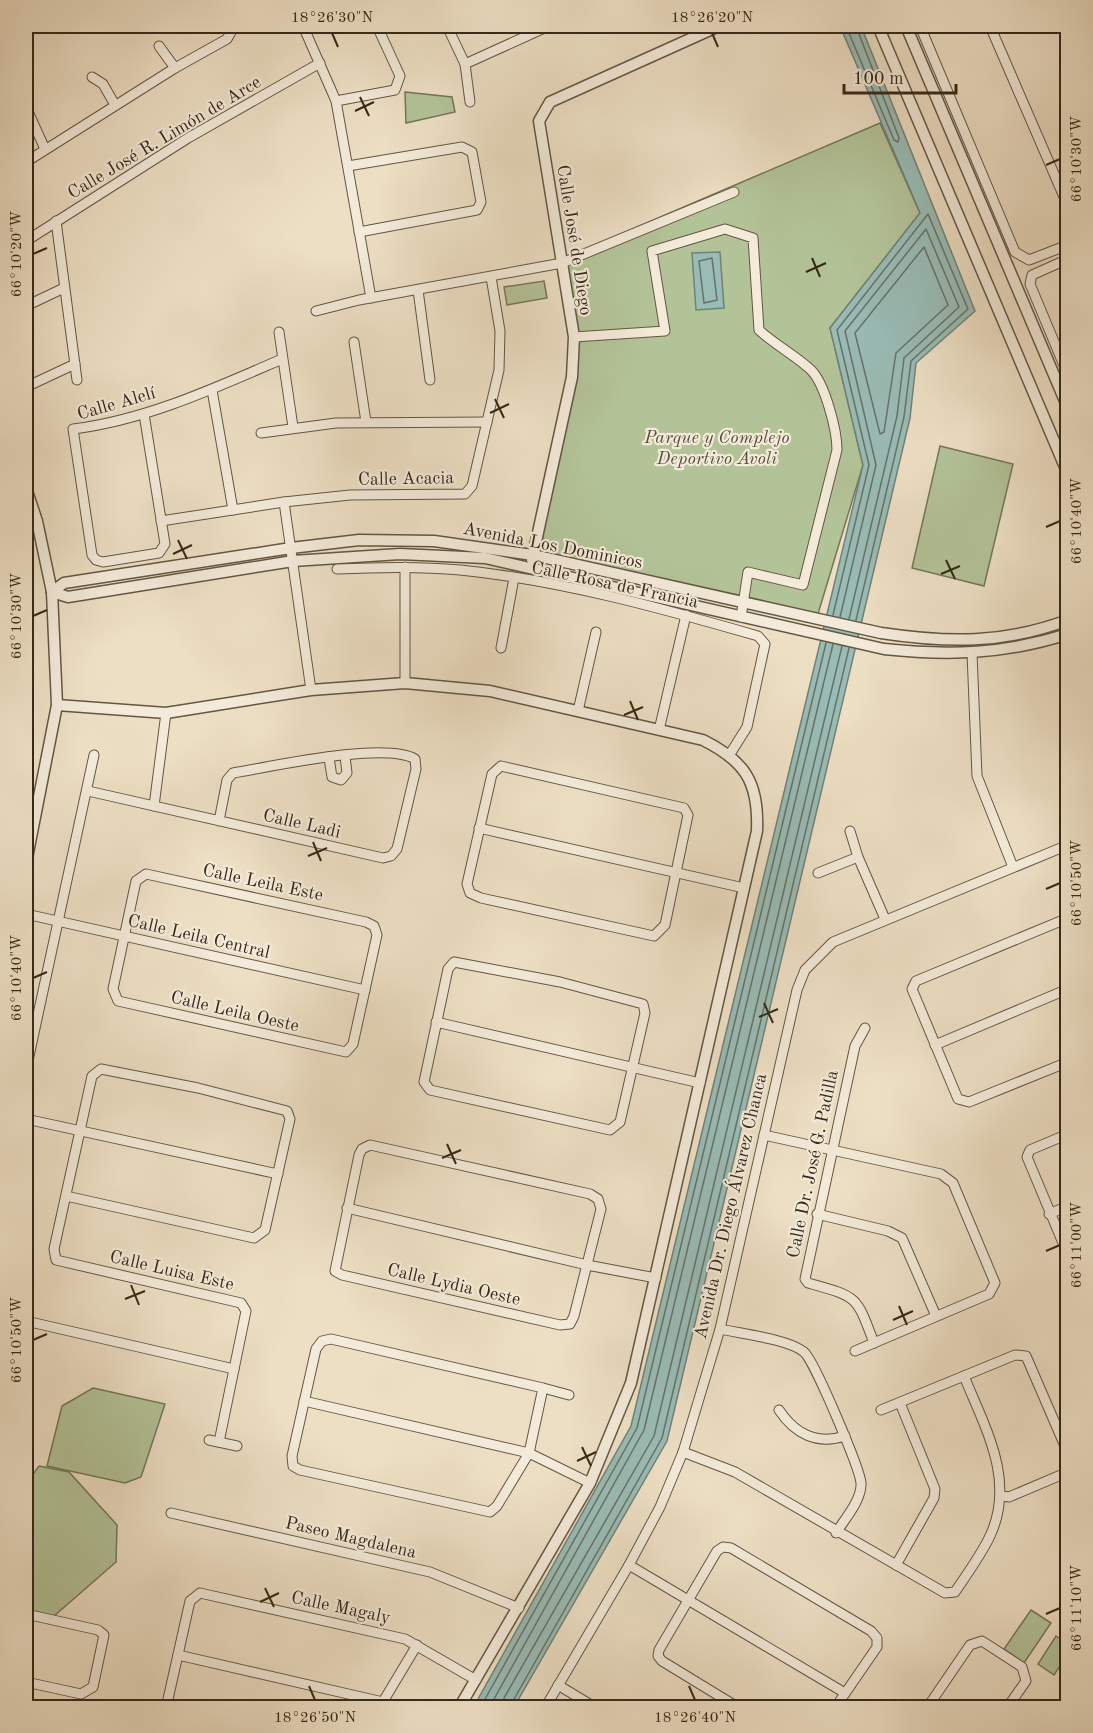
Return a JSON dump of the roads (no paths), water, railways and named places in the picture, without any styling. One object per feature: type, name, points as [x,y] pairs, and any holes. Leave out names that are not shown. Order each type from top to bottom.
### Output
[{"type":"street","points":[[26,162],[175,68],[227,39],[231,32],[228,26]]},
{"type":"street","points":[[303,26],[336,101],[371,298]]},
{"type":"street","points":[[336,101],[395,90],[400,76],[376,26]]},
{"type":"street","points":[[447,26],[465,64],[471,102]]},
{"type":"street","points":[[465,64],[549,26]]},
{"type":"street","name":"Calle José de Diego","points":[[530,568],[572,377],[574,337],[538,121],[550,102],[719,26]]},
{"type":"street","points":[[878,26],[1068,474]]},
{"type":"street","points":[[906,26],[1068,408]]},
{"type":"street","points":[[920,26],[1015,252],[1029,260],[1068,245]]},
{"type":"street","points":[[990,26],[1068,206]]},
{"type":"street","points":[[1062,26],[1068,39]]},
{"type":"street","points":[[159,46],[175,68]]},
{"type":"street","name":"Calle José R. Limón de Arce","points":[[26,241],[188,138],[320,63]]},
{"type":"street","points":[[92,77],[103,84],[115,105]]},
{"type":"street","points":[[26,107],[45,149]]},
{"type":"street","points":[[348,166],[462,147],[472,152],[481,202],[477,210],[359,232]]},
{"type":"street","points":[[316,310],[562,263],[734,192]]},
{"type":"street","points":[[56,221],[77,380]]},
{"type":"street","points":[[574,337],[665,331],[652,251],[725,229],[753,238],[759,330],[813,371],[827,403],[837,438],[837,450],[803,585],[748,572],[741,617]]},
{"type":"street","points":[[1068,259],[1032,275],[1030,284],[1068,375]]},
{"type":"street","name":"Calle Acacia","points":[[161,521],[284,502],[350,495],[465,494],[472,486],[499,360],[500,331],[491,277]]},
{"type":"street","points":[[26,306],[64,288]]},
{"type":"street","points":[[418,290],[430,380]]},
{"type":"street","points":[[279,332],[294,427]]},
{"type":"street","points":[[354,342],[366,422]]},
{"type":"street","name":"Calle Alelí","points":[[161,521],[165,544],[159,553],[104,562],[92,555],[74,429],[111,424],[144,414],[212,390],[282,359]]},
{"type":"street","points":[[26,387],[75,364]]},
{"type":"street","points":[[212,390],[233,510]]},
{"type":"street","points":[[144,414],[161,521]]},
{"type":"street","points":[[261,433],[294,427],[366,422],[487,422]]},
{"type":"street","points":[[26,488],[31,523],[52,592],[57,705],[26,863]]},
{"type":"street","points":[[284,502],[311,690]]},
{"type":"street","name":"Avenida Los Dominicos","points":[[52,592],[64,583],[291,548],[359,540],[434,541],[533,555],[881,633],[926,640],[971,641],[1035,632],[1068,620]]},
{"type":"street","name":"Avenida Los Dominicos","points":[[52,592],[68,597],[293,561],[400,554],[485,558],[884,649],[925,653],[972,653],[1026,647],[1068,634]]},
{"type":"street","points":[[405,567],[405,683]]},
{"type":"street","name":"Calle Rosa de Francia","points":[[337,569],[405,567],[460,570],[514,578],[686,615],[758,636],[765,644],[747,727],[730,754]]},
{"type":"street","points":[[501,648],[514,578]]},
{"type":"street","points":[[659,730],[686,615]]},
{"type":"street","points":[[578,711],[596,632]]},
{"type":"street","points":[[972,653],[977,776],[1013,867]]},
{"type":"street","points":[[57,705],[166,713],[311,690],[405,683],[490,691],[703,740],[730,754],[748,777],[758,807],[757,831],[657,1278],[631,1383],[590,1483],[519,1608],[459,1707]]},
{"type":"street","points":[[154,806],[166,713]]},
{"type":"street","name":"Calle Ladi","points":[[88,791],[383,858],[391,856],[398,849],[416,769],[415,759],[405,753],[345,756]]},
{"type":"street","points":[[26,1070],[94,755]]},
{"type":"street","points":[[219,821],[227,780],[233,773],[328,758],[345,756],[347,773],[341,780],[332,777],[328,758]]},
{"type":"street","points":[[501,766],[684,807],[688,815],[665,925],[654,936],[480,898],[470,893],[467,884],[479,828],[492,774],[501,766]]},
{"type":"street","points":[[479,828],[744,888]]},
{"type":"street","points":[[850,831],[858,857],[885,919]]},
{"type":"street","name":"Avenida Dr. Diego Álvarez Chanca","points":[[545,1707],[629,1565],[660,1507],[683,1452],[720,1329],[797,990],[805,970],[833,942],[1068,845]]},
{"type":"street","points":[[818,873],[858,857]]},
{"type":"street","name":"Calle Leila Este","points":[[124,936],[136,881],[146,874],[366,922],[374,926],[377,935],[365,990]]},
{"type":"street","name":"Calle Leila Central","points":[[26,914],[365,990]]},
{"type":"street","points":[[1068,918],[916,981],[912,989],[958,1099],[969,1102],[1068,1062]]},
{"type":"street","name":"Calle Leila Oeste","points":[[124,936],[113,989],[118,1001],[259,1034],[346,1052],[353,1044],[365,990]]},
{"type":"street","points":[[454,962],[560,982],[642,1004],[645,1013],[620,1122],[610,1130],[430,1090],[424,1082],[436,1022],[448,969],[454,962]]},
{"type":"street","points":[[935,1045],[1068,989]]},
{"type":"street","points":[[436,1022],[700,1083]]},
{"type":"street","name":"Calle Dr. José G. Padilla","points":[[865,1028],[855,1046],[804,1279],[808,1284],[847,1294],[855,1301],[863,1312],[874,1343]]},
{"type":"street","points":[[101,1069],[198,1088],[287,1111],[290,1119],[265,1230],[255,1238],[66,1196],[81,1131],[92,1076],[101,1069]]},
{"type":"street","points":[[26,1119],[278,1174]]},
{"type":"street","points":[[1068,1134],[1030,1150],[1027,1157],[1068,1255]]},
{"type":"street","points":[[764,1135],[941,1174],[953,1182],[995,1283],[988,1294],[855,1351]]},
{"type":"street","points":[[587,1265],[601,1209],[598,1199],[590,1194],[370,1145],[362,1149],[359,1155],[347,1208],[587,1265],[657,1278]]},
{"type":"street","name":"Calle Luisa Este","points":[[66,1196],[54,1249],[56,1260],[241,1304],[246,1311],[234,1369],[214,1441],[237,1446]]},
{"type":"street","points":[[1049,1214],[1068,1206]]},
{"type":"street","name":"Calle Lydia Oeste","points":[[347,1208],[335,1264],[335,1271],[342,1275],[560,1325],[570,1324],[574,1316],[587,1265]]},
{"type":"street","points":[[817,1214],[888,1231],[902,1238],[936,1316]]},
{"type":"street","points":[[26,1321],[234,1369]]},
{"type":"street","points":[[720,1329],[792,1346],[806,1353],[845,1436],[861,1484],[857,1499],[837,1533]]},
{"type":"street","points":[[543,1388],[529,1453],[497,1506],[490,1512],[380,1489],[300,1470],[293,1466],[292,1456],[316,1349],[322,1341],[331,1339],[543,1388],[569,1395]]},
{"type":"street","points":[[880,1410],[1015,1355],[1026,1356],[1068,1453]]},
{"type":"street","points":[[683,1452],[735,1472],[837,1533],[945,1593],[955,1592],[990,1536],[1002,1496],[999,1461],[964,1376]]},
{"type":"street","points":[[304,1401],[529,1453],[590,1483]]},
{"type":"street","points":[[896,1564],[934,1498],[935,1489],[900,1403]]},
{"type":"street","points":[[779,1410],[787,1422],[814,1440],[829,1441],[845,1436]]},
{"type":"street","points":[[1002,1496],[1009,1497],[1068,1472]]},
{"type":"street","name":"Paseo Magdalena","points":[[171,1513],[430,1572],[519,1608]]},
{"type":"street","points":[[739,1707],[662,1661],[658,1656],[658,1650],[690,1601],[717,1551],[723,1548],[731,1548],[861,1625],[877,1638],[877,1647],[835,1707]]},
{"type":"street","points":[[629,1565],[845,1693]]},
{"type":"street","name":"Calle Magaly","points":[[166,1707],[190,1601],[200,1593],[405,1639],[476,1680]]},
{"type":"street","points":[[26,1614],[98,1630],[104,1635],[93,1687],[81,1695],[26,1682]]},
{"type":"street","points":[[927,1707],[970,1645],[982,1641],[1022,1667],[1026,1681],[1007,1707]]},
{"type":"street","points":[[178,1655],[381,1705],[417,1645]]},
{"type":"street","points":[[558,1684],[596,1707]]},
{"type":"water","points":[[840,26],[861,26],[975,311],[916,363],[910,418],[667,1441],[514,1707],[473,1708],[631,1426],[863,465],[830,328],[920,213]]},
{"type":"water","points":[[720,252],[724,308],[696,310],[692,253]]},
{"type":"park label","name":"Parque y Complejo Deportivo Avoli","points":[[717,447]]}]
